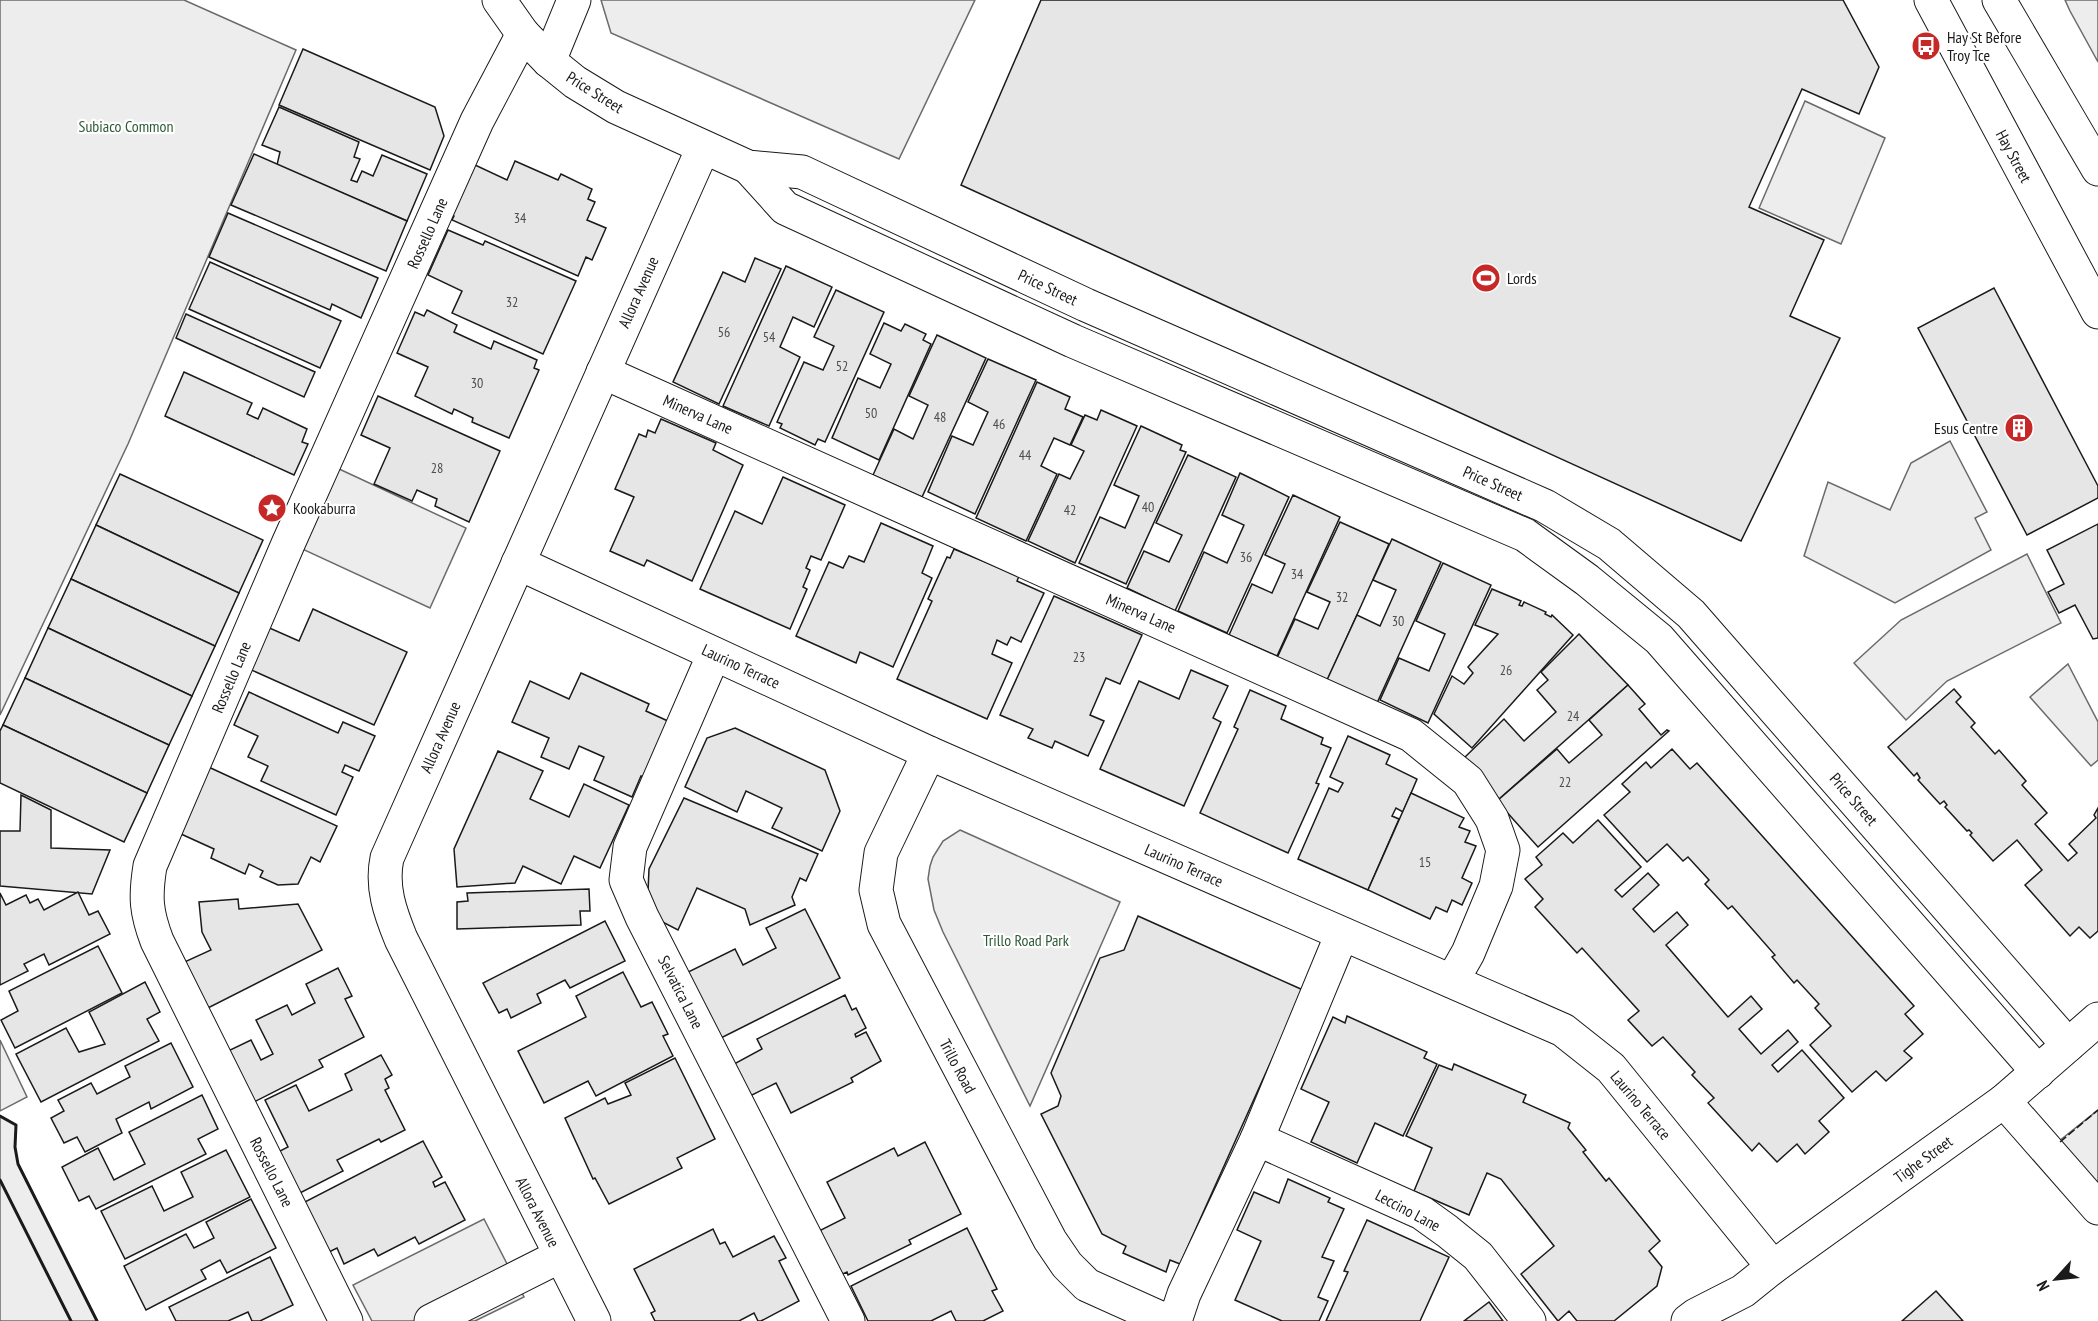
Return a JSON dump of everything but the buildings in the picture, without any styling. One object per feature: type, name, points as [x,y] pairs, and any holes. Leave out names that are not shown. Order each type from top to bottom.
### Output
[{"type":"street","name":"Price Street","points":[[499,0],[523,34],[549,61],[575,82],[616,107],[748,167],[802,172],[1086,305],[1545,506],[1609,544],[1691,614],[2068,1045]]},
{"type":"street","points":[[549,61],[574,0]]},
{"type":"street","name":"Hay Street","points":[[1931,0],[2098,312]]},
{"type":"street","points":[[1999,0],[2098,169]]},
{"type":"street","name":"Rossello Lane","points":[[346,1321],[157,941],[147,915],[146,887],[150,866],[288,544],[477,121],[523,34]]},
{"type":"street","name":"Allora Avenue","points":[[594,1321],[401,939],[385,890],[387,858],[703,148]]},
{"type":"street","name":"Price Street","points":[[748,167],[785,208],[1073,340],[1525,535],[1587,580],[1659,639],[2038,1072]]},
{"type":"street","name":"Minerva Lane","points":[[603,372],[1411,735],[1468,781],[1492,819],[1503,850],[1496,886],[1468,953],[1452,981]]},
{"type":"street","name":"Laurino Terrace","points":[[518,563],[929,753],[1563,1030],[1611,1068],[1773,1267]]},
{"type":"street","name":"Selvatica Lane","points":[[714,654],[630,847],[626,880],[642,917],[848,1321]]},
{"type":"street","name":"Trillo Road","points":[[929,753],[881,853],[876,890],[884,924],[1050,1240],[1067,1265],[1087,1285],[1167,1321]]},
{"type":"street","points":[[1175,1321],[1184,1294],[1257,1139],[1342,934]]},
{"type":"street","name":"Tighe Street","points":[[1688,1321],[1743,1291],[2004,1101],[2098,1019]]},
{"type":"street","points":[[2004,1101],[2098,1209]]},
{"type":"street","name":"Leccino Lane","points":[[1257,1139],[1422,1213],[1478,1256],[1529,1321]]},
{"type":"street","points":[[431,1321],[560,1256]]},
{"type":"street","name":"Tighe Street","points":[[1727,1321],[1743,1291]]},
{"type":"shaded area","name":"Subiaco Common","points":[[0,0],[184,0],[296,50],[128,444],[0,715]]},
{"type":"shaded area","points":[[601,0],[975,0],[899,159],[611,33]]},
{"type":"shaded area","points":[[2065,0],[2098,0],[2098,62],[2070,11]]},
{"type":"shaded area","points":[[1805,101],[1885,138],[1841,244],[1759,208]]},
{"type":"shaded area","points":[[1950,441],[1987,512],[1975,518],[1991,550],[1895,603],[1804,556],[1828,482],[1890,510],[1911,463]]},
{"type":"shaded area","points":[[337,468],[466,528],[430,608],[300,548]]},
{"type":"shaded area","points":[[2027,554],[2061,623],[1947,681],[1906,720],[1854,663],[1901,620]]},
{"type":"shaded area","points":[[2068,664],[2098,722],[2098,760],[2091,766],[2030,697]]},
{"type":"shaded area","name":"Trillo Road Park","points":[[960,830],[1120,902],[1030,1106],[934,910],[928,879],[930,866],[943,841]]},
{"type":"shaded area","points":[[0,1040],[27,1097],[0,1111]]},
{"type":"shaded area","points":[[2098,1110],[2098,1184],[2059,1141]]},
{"type":"shaded area","points":[[0,1116],[16,1125],[15,1147],[18,1164],[97,1321],[0,1321]]},
{"type":"shaded area","points":[[484,1219],[524,1297],[475,1321],[372,1321],[353,1285]]},
{"type":"fence","points":[[2060,1142],[2098,1110]]},
{"type":"wall","points":[[0,1116],[16,1125],[15,1147],[18,1164],[97,1321]]},
{"type":"wall","points":[[0,1180],[71,1321]]},
{"type":"place","name":"Hay St Before Troy Tce","points":[[1926,46]]},
{"type":"place","name":"Lords","points":[[1486,278]]},
{"type":"place","name":"Esus Centre","points":[[2019,428]]},
{"type":"place","name":"Kookaburra","points":[[272,508]]}]
